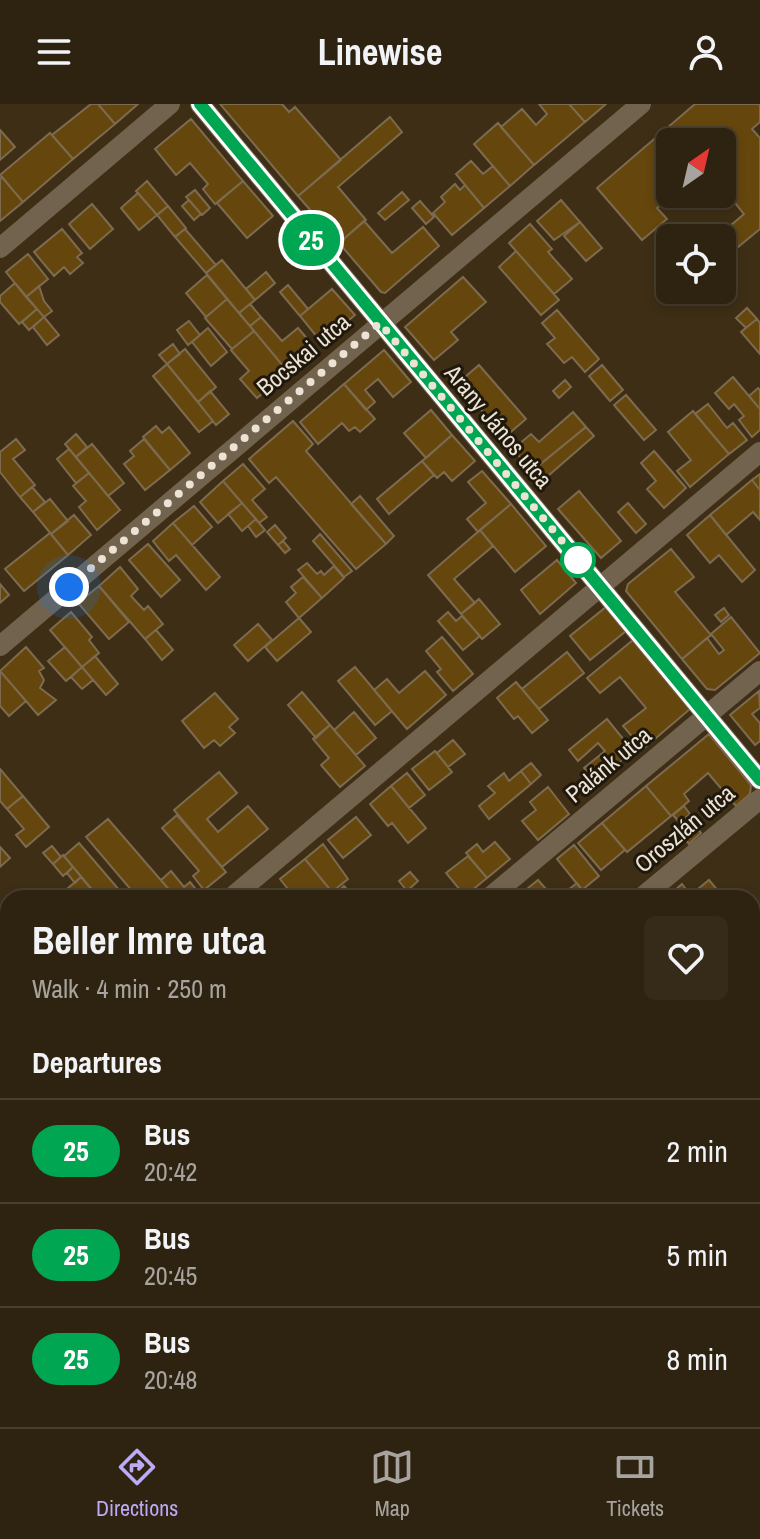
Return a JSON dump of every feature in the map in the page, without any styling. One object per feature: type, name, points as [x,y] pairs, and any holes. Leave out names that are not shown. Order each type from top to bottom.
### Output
[{"type":"street","points":[[0,248],[170,104]]},
{"type":"street","name":"Arany János utca","points":[[200,104],[760,780]]},
{"type":"street","name":"Bocskai utca","points":[[0,646],[641,104]]},
{"type":"street","points":[[240,890],[760,452]]},
{"type":"street","name":"Palánk utca","points":[[498,890],[760,671]]},
{"type":"street","name":"Oroszlán utca","points":[[651,890],[760,799]]},
{"type":"building","points":[[91,104],[98,104],[115,124],[73,159],[52,135]]},
{"type":"building","points":[[98,104],[138,104],[115,124]]},
{"type":"building","points":[[220,104],[282,104],[289,112],[295,107],[341,160],[298,196]]},
{"type":"building","points":[[539,104],[569,104],[585,122],[534,165],[501,127],[522,109],[536,125],[547,114]]},
{"type":"building","points":[[569,104],[606,104],[585,122]]},
{"type":"building","points":[[695,104],[760,104],[760,122],[752,129],[760,138],[760,229],[738,247],[736,224],[732,224],[744,214],[736,204],[736,128],[667,128]]},
{"type":"building","points":[[390,117],[402,132],[338,187],[366,220],[339,243],[298,196]]},
{"type":"building","points":[[191,119],[243,181],[215,204],[203,189],[208,184],[190,163],[176,175],[155,149]]},
{"type":"building","points":[[498,123],[534,165],[510,186],[474,144]]},
{"type":"building","points":[[0,130],[15,147],[0,160]]},
{"type":"building","points":[[50,133],[73,159],[23,202],[0,175]]},
{"type":"building","points":[[656,137],[656,208],[667,219],[656,224],[656,228],[642,240],[597,188]]},
{"type":"building","points":[[471,161],[483,174],[493,166],[510,186],[484,208],[456,174]]},
{"type":"building","points":[[2,177],[23,202],[0,221],[0,179]]},
{"type":"building","points":[[147,181],[168,206],[157,215],[136,191]]},
{"type":"building","points":[[243,181],[273,216],[247,238],[217,203]]},
{"type":"building","points":[[455,184],[460,190],[465,185],[484,208],[452,235],[433,213],[445,202],[441,197]]},
{"type":"building","points":[[195,190],[210,208],[202,215],[186,197]]},
{"type":"building","points":[[402,192],[409,200],[385,220],[378,213]]},
{"type":"building","points":[[138,193],[157,215],[139,230],[121,208]]},
{"type":"building","points":[[189,200],[201,214],[194,220],[182,206]]},
{"type":"building","points":[[561,200],[580,222],[554,240],[537,221]]},
{"type":"building","points":[[420,201],[434,217],[426,224],[412,208]]},
{"type":"building","points":[[92,204],[113,229],[90,249],[69,224]]},
{"type":"building","points":[[168,206],[186,228],[175,237],[157,215]]},
{"type":"building","points":[[364,221],[392,253],[423,227],[439,246],[385,293],[381,292],[339,243]]},
{"type":"building","points":[[580,222],[602,248],[586,261],[564,236]]},
{"type":"building","points":[[530,224],[552,249],[548,252],[572,279],[554,294],[509,243]]},
{"type":"building","points":[[62,229],[82,253],[77,257],[83,263],[70,274],[64,267],[54,276],[34,252]]},
{"type":"building","points":[[185,229],[216,265],[206,273],[175,237]]},
{"type":"building","points":[[516,251],[559,300],[541,315],[499,267]]},
{"type":"building","points":[[28,254],[48,279],[26,297],[6,272]]},
{"type":"building","points":[[222,260],[255,300],[239,313],[206,273]]},
{"type":"building","points":[[266,272],[275,283],[255,300],[246,289]]},
{"type":"building","points":[[207,275],[227,299],[206,317],[186,293]]},
{"type":"building","points":[[463,277],[486,302],[451,332],[458,340],[434,360],[405,327]]},
{"type":"building","points":[[15,283],[37,309],[19,324],[0,302],[0,296]]},
{"type":"building","points":[[288,285],[308,309],[300,316],[280,292]]},
{"type":"building","points":[[39,286],[44,301],[52,311],[44,317],[26,297]]},
{"type":"building","points":[[332,289],[355,315],[322,343],[300,316]]},
{"type":"building","points":[[227,299],[254,331],[232,349],[205,318]]},
{"type":"building","points":[[250,304],[261,317],[250,326],[239,313]]},
{"type":"building","points":[[747,308],[757,319],[746,328],[736,318]]},
{"type":"building","points":[[37,309],[44,317],[29,330],[22,322]]},
{"type":"building","points":[[557,310],[599,359],[585,372],[572,357],[564,363],[547,344],[555,338],[542,323]]},
{"type":"building","points":[[44,317],[59,335],[47,345],[33,327]]},
{"type":"building","points":[[261,317],[282,341],[298,328],[316,349],[288,372],[250,326]]},
{"type":"building","points":[[757,319],[760,323],[760,354],[741,332]]},
{"type":"building","points":[[189,321],[200,335],[188,345],[177,330]]},
{"type":"building","points":[[208,328],[227,352],[211,366],[192,342]]},
{"type":"building","points":[[254,331],[288,372],[257,398],[240,379],[249,371],[231,350]]},
{"type":"building","points":[[173,344],[180,354],[167,364],[159,355]]},
{"type":"building","points":[[185,349],[216,387],[198,402],[167,364]]},
{"type":"building","points":[[384,350],[411,382],[393,397],[378,379],[365,390],[375,402],[366,410],[344,384]]},
{"type":"building","points":[[167,364],[213,421],[199,432],[153,376]]},
{"type":"building","points":[[479,365],[526,419],[505,437],[458,383]]},
{"type":"building","points":[[602,365],[623,390],[610,401],[589,376]]},
{"type":"building","points":[[733,377],[760,409],[760,430],[752,437],[739,420],[744,416],[734,404],[729,409],[715,393]]},
{"type":"building","points":[[565,380],[571,387],[559,398],[553,391]]},
{"type":"building","points":[[344,384],[375,419],[360,432],[355,427],[349,431],[342,423],[318,444],[300,422]]},
{"type":"building","points":[[758,388],[760,390],[760,409],[749,396]]},
{"type":"building","points":[[210,391],[229,414],[216,425],[198,402]]},
{"type":"building","points":[[626,395],[656,430],[644,440],[614,405]]},
{"type":"building","points":[[708,404],[727,428],[733,423],[747,440],[729,454],[695,414]]},
{"type":"building","points":[[431,410],[452,435],[426,458],[404,433]]},
{"type":"building","points":[[693,411],[729,454],[690,487],[677,471],[691,460],[668,432]]},
{"type":"building","points":[[573,412],[586,427],[532,471],[513,449],[531,434],[539,442]]},
{"type":"building","points":[[293,421],[313,444],[306,451],[386,544],[356,569],[276,477],[269,483],[249,459]]},
{"type":"building","points":[[156,426],[162,433],[169,427],[190,453],[170,470],[143,437]]},
{"type":"building","points":[[586,427],[594,436],[541,482],[532,471]]},
{"type":"building","points":[[76,434],[87,447],[76,457],[65,444]]},
{"type":"building","points":[[452,435],[475,461],[452,481],[444,472],[437,478],[422,461]]},
{"type":"building","points":[[16,439],[25,450],[13,459],[35,485],[20,497],[0,472],[0,452]]},
{"type":"building","points":[[144,439],[170,470],[145,490],[124,464],[134,456],[130,451]]},
{"type":"building","points":[[92,444],[124,483],[108,496],[76,457]]},
{"type":"building","points":[[69,449],[89,473],[76,483],[57,459]]},
{"type":"building","points":[[654,451],[686,488],[664,508],[647,489],[656,481],[641,463]]},
{"type":"building","points":[[422,461],[434,475],[389,514],[377,499]]},
{"type":"building","points":[[243,464],[265,489],[252,500],[267,517],[259,523],[223,481]]},
{"type":"building","points":[[482,471],[511,504],[478,532],[467,519],[486,503],[468,482]]},
{"type":"building","points":[[89,473],[120,510],[97,530],[79,507],[86,501],[73,486]]},
{"type":"building","points":[[760,474],[760,490],[752,480]]},
{"type":"building","points":[[752,480],[760,490],[760,520],[753,512],[726,535],[710,515]]},
{"type":"building","points":[[223,481],[242,503],[218,523],[200,502]]},
{"type":"building","points":[[32,487],[45,502],[33,512],[20,497]]},
{"type":"building","points":[[579,491],[621,541],[601,558],[558,509]]},
{"type":"building","points":[[360,496],[394,536],[386,544],[351,504]]},
{"type":"building","points":[[50,499],[68,521],[51,534],[33,512]]},
{"type":"building","points":[[242,503],[256,519],[242,531],[228,514]]},
{"type":"building","points":[[628,503],[646,524],[636,533],[618,512]]},
{"type":"building","points":[[511,504],[546,546],[515,572],[480,530]]},
{"type":"building","points":[[194,506],[212,527],[192,545],[173,523]]},
{"type":"building","points":[[74,515],[91,535],[68,555],[51,534]]},
{"type":"building","points":[[710,515],[755,570],[742,582],[719,555],[710,563],[687,535]]},
{"type":"building","points":[[256,519],[265,530],[256,537],[248,526]]},
{"type":"building","points":[[173,523],[220,577],[206,590],[176,555],[169,561],[153,541]]},
{"type":"building","points":[[275,525],[286,538],[278,545],[267,532]]},
{"type":"building","points":[[480,530],[493,546],[454,579],[475,603],[461,614],[428,575]]},
{"type":"building","points":[[50,533],[68,555],[24,591],[5,569]]},
{"type":"building","points":[[320,534],[352,571],[344,577],[313,541]]},
{"type":"building","points":[[283,541],[290,549],[285,553],[278,545]]},
{"type":"building","points":[[148,544],[180,580],[161,597],[129,560]]},
{"type":"building","points":[[671,549],[694,577],[675,592],[711,635],[682,659],[626,591],[628,584]]},
{"type":"building","points":[[557,560],[576,583],[540,614],[521,590]]},
{"type":"building","points":[[307,563],[317,574],[321,571],[324,575],[334,566],[344,578],[322,598],[298,570]]},
{"type":"building","points":[[120,567],[138,589],[131,596],[144,610],[148,606],[163,624],[145,639],[99,586]]},
{"type":"building","points":[[303,577],[322,598],[299,618],[286,602],[296,593],[291,587]]},
{"type":"building","points":[[0,584],[9,595],[0,603]]},
{"type":"building","points":[[99,586],[129,622],[109,639],[78,603]]},
{"type":"building","points":[[479,599],[500,624],[482,639],[461,614]]},
{"type":"building","points":[[606,607],[626,631],[590,660],[570,636]]},
{"type":"building","points":[[724,608],[729,615],[721,622],[715,615]]},
{"type":"building","points":[[71,612],[92,637],[89,640],[99,653],[82,667],[50,630]]},
{"type":"building","points":[[448,612],[456,621],[462,616],[480,636],[463,650],[438,621]]},
{"type":"building","points":[[731,617],[760,653],[715,690],[707,689],[682,659],[707,638],[719,654],[724,650],[711,634]]},
{"type":"building","points":[[299,618],[311,632],[277,661],[265,647]]},
{"type":"building","points":[[258,624],[272,640],[248,661],[234,645]]},
{"type":"building","points":[[156,630],[173,650],[162,660],[145,639]]},
{"type":"building","points":[[442,637],[473,674],[453,691],[437,672],[441,669],[426,651]]},
{"type":"building","points":[[633,640],[690,709],[643,749],[623,726],[646,708],[620,677],[600,693],[587,678]]},
{"type":"building","points":[[26,647],[44,668],[39,671],[44,680],[40,688],[56,700],[38,715],[0,671]]},
{"type":"building","points":[[65,647],[82,667],[66,681],[48,661]]},
{"type":"building","points":[[567,652],[584,673],[539,709],[522,689]]},
{"type":"building","points":[[95,656],[118,684],[106,695],[82,667]]},
{"type":"building","points":[[82,667],[93,680],[82,689],[71,677]]},
{"type":"building","points":[[355,667],[392,711],[375,725],[338,681]]},
{"type":"building","points":[[0,671],[26,701],[9,716],[0,706]]},
{"type":"building","points":[[425,671],[446,695],[407,729],[374,690],[387,679],[399,693]]},
{"type":"building","points":[[516,682],[548,720],[532,733],[518,716],[514,719],[497,698]]},
{"type":"building","points":[[759,691],[760,708],[752,714],[760,723],[760,741],[755,745],[730,715]]},
{"type":"building","points":[[302,692],[330,725],[316,738],[288,705]]},
{"type":"building","points":[[215,693],[238,719],[229,727],[235,733],[220,746],[214,740],[204,748],[182,721]]},
{"type":"building","points":[[354,712],[376,738],[356,755],[334,730]]},
{"type":"building","points":[[607,719],[633,751],[596,782],[584,768],[605,751],[598,743],[578,761],[569,750]]},
{"type":"building","points":[[330,725],[365,766],[340,787],[321,765],[329,758],[313,739]]},
{"type":"building","points":[[709,734],[751,785],[750,794],[736,806],[708,773],[684,794],[689,801],[671,816],[646,786]]},
{"type":"building","points":[[453,740],[465,754],[448,767],[437,753]]},
{"type":"building","points":[[435,751],[452,772],[429,790],[412,769]]},
{"type":"building","points":[[531,763],[541,775],[531,784],[521,771]]},
{"type":"building","points":[[0,769],[23,796],[7,809],[0,801]]},
{"type":"building","points":[[521,771],[531,784],[489,819],[479,806],[495,793],[488,786],[504,773],[509,781]]},
{"type":"building","points":[[219,772],[237,793],[207,819],[218,832],[248,806],[268,829],[222,867],[174,810]]},
{"type":"building","points":[[407,773],[425,795],[409,808],[391,786]]},
{"type":"building","points":[[391,786],[426,828],[408,843],[392,823],[388,826],[370,804]]},
{"type":"building","points":[[646,786],[671,816],[627,852],[602,823]]},
{"type":"building","points":[[548,787],[569,814],[538,840],[522,821],[536,810],[530,802]]},
{"type":"building","points":[[23,796],[49,827],[26,847],[16,835],[24,829],[7,809]]},
{"type":"building","points":[[684,806],[690,814],[680,823],[673,815]]},
{"type":"building","points":[[177,815],[226,872],[204,890],[193,876],[199,871],[162,828]]},
{"type":"building","points":[[356,817],[371,835],[343,858],[328,840]]},
{"type":"building","points":[[688,817],[701,833],[689,844],[675,827]]},
{"type":"building","points":[[108,819],[169,890],[131,890],[86,837]]},
{"type":"building","points":[[602,823],[625,850],[601,870],[578,843]]},
{"type":"building","points":[[495,842],[510,859],[487,878],[466,853],[477,844],[483,852]]},
{"type":"building","points":[[79,843],[119,890],[92,890],[64,856]]},
{"type":"building","points":[[323,844],[348,879],[330,890],[305,859]]},
{"type":"building","points":[[574,845],[599,876],[582,890],[557,859]]},
{"type":"building","points":[[52,846],[61,857],[53,864],[43,853]]},
{"type":"building","points":[[0,847],[10,858],[0,867]]},
{"type":"building","points":[[63,855],[73,867],[63,876],[53,864]]},
{"type":"building","points":[[468,856],[487,878],[472,890],[460,890],[446,873]]},
{"type":"building","points":[[305,859],[330,890],[289,890],[280,879]]},
{"type":"building","points":[[73,867],[81,877],[75,883],[67,873]]},
{"type":"building","points":[[171,871],[184,887],[190,882],[196,890],[169,890],[161,880]]},
{"type":"building","points":[[410,872],[418,881],[406,890],[399,881]]},
{"type":"building","points":[[81,877],[92,890],[68,890]]},
{"type":"building","points":[[538,880],[547,890],[526,890]]},
{"type":"building","points":[[709,880],[717,890],[697,890]]},
{"type":"building","points":[[577,883],[583,890],[568,890]]},
{"type":"bus line","name":"25","points":[[200,104],[760,780]]},
{"type":"route","points":[[69,587],[380,323],[578,560]]}]
